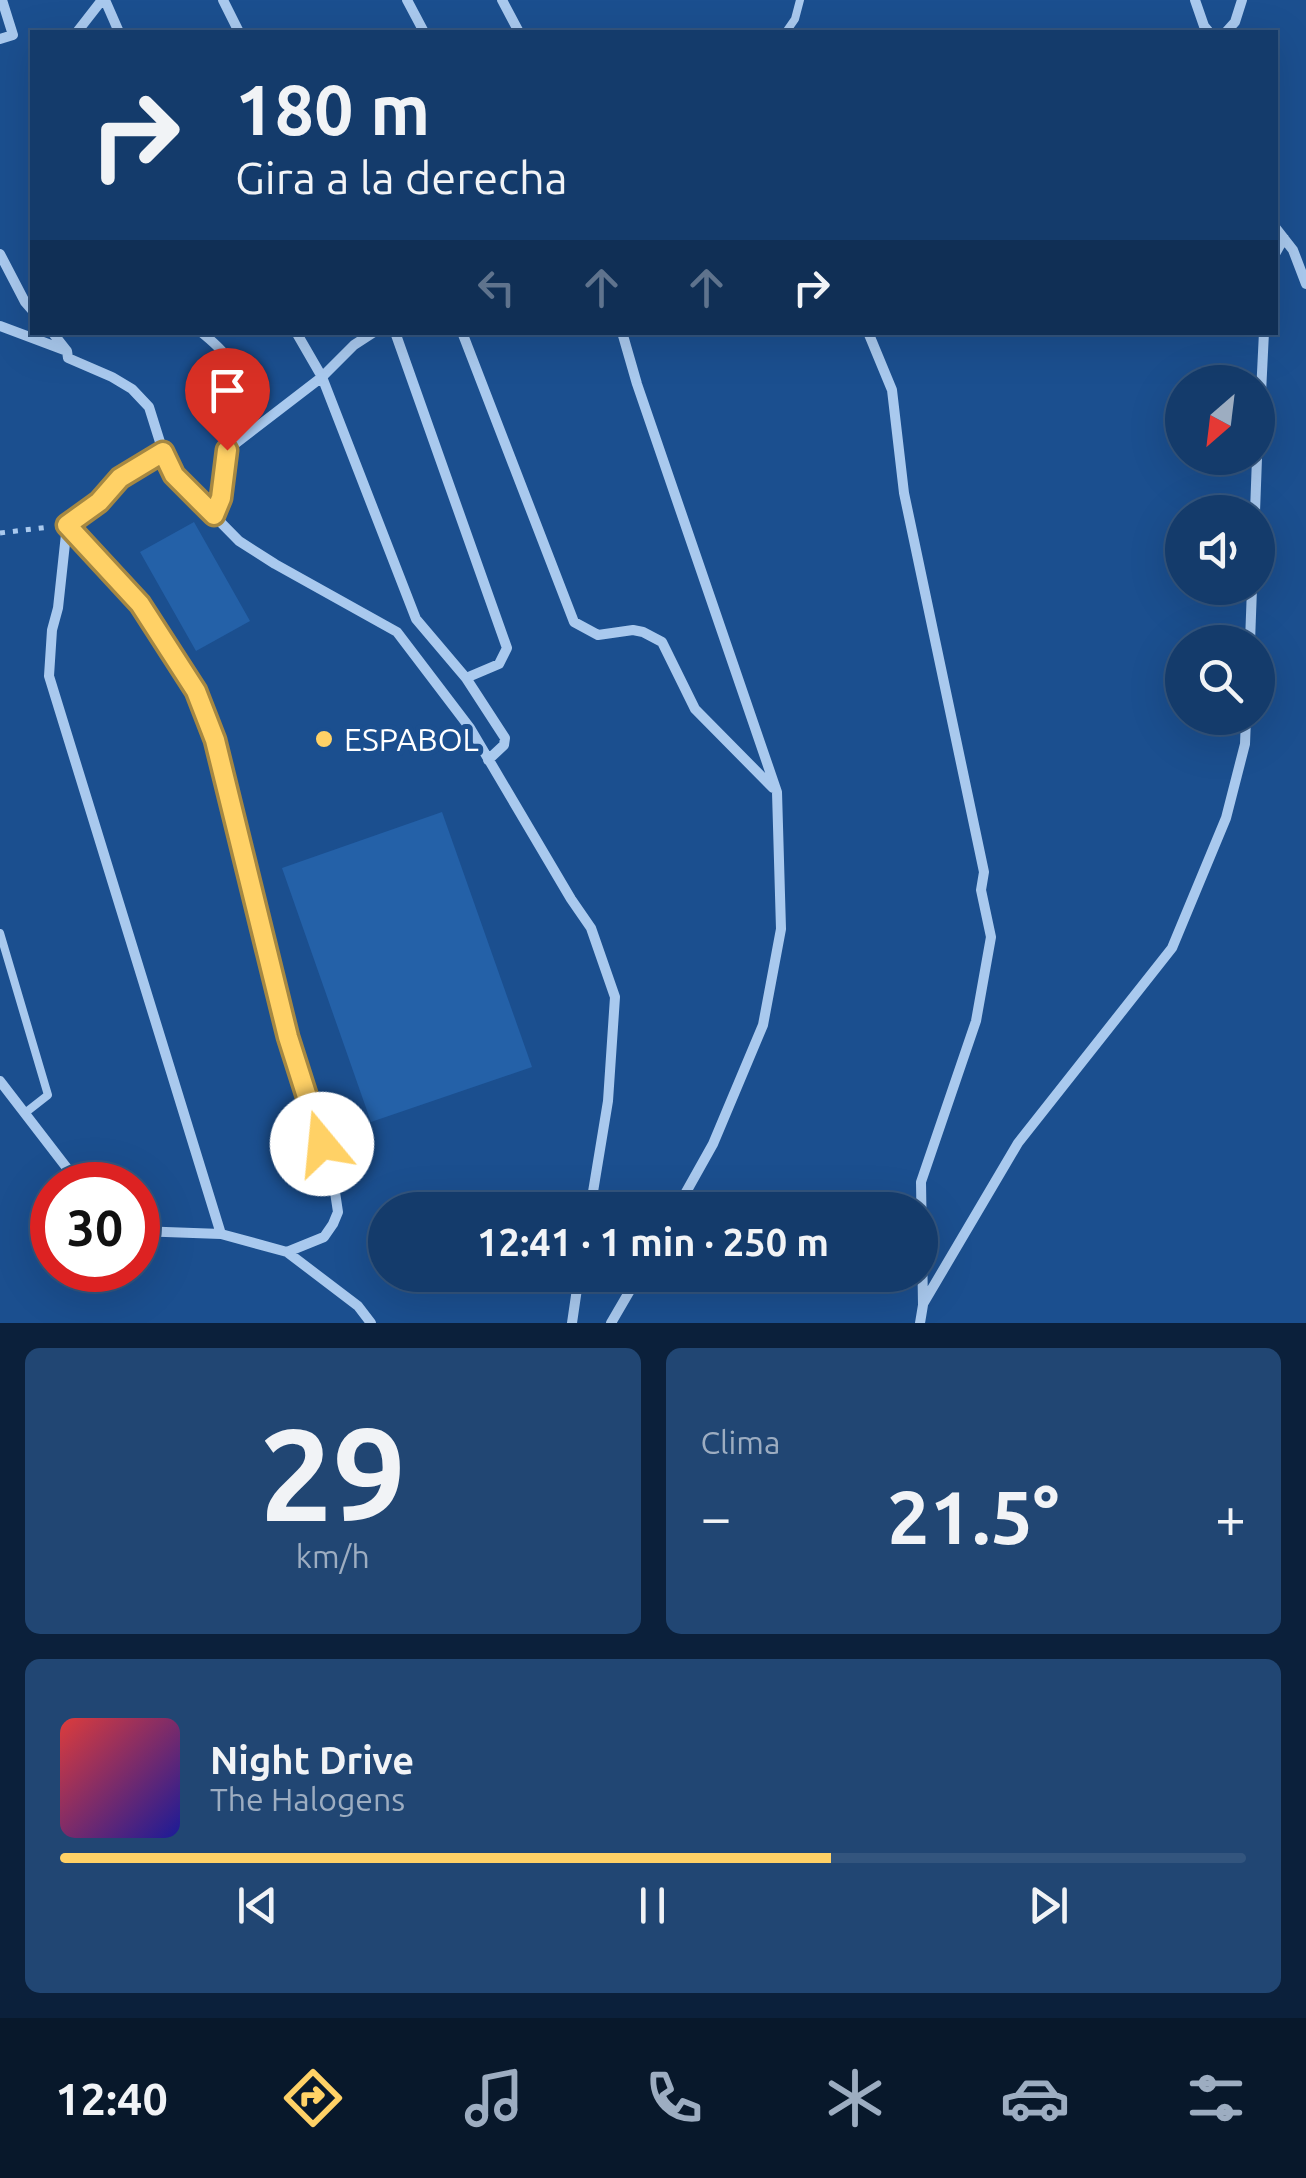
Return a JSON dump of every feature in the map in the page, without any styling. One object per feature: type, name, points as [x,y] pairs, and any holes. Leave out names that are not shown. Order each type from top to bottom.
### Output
[{"type":"street","points":[[0,39],[13,35],[2,0]]},
{"type":"street","points":[[80,30],[104,0],[118,30]]},
{"type":"street","points":[[223,0],[237,30]]},
{"type":"street","points":[[407,0],[423,30]]},
{"type":"street","points":[[502,0],[518,30]]},
{"type":"street","points":[[1195,0],[1207,30]]},
{"type":"street","points":[[1228,30],[1242,0]]},
{"type":"street","points":[[1278,231],[1293,250],[1306,284]]},
{"type":"street","points":[[1278,249],[1284,238]]},
{"type":"street","points":[[0,254],[30,308]]},
{"type":"street","points":[[0,326],[67,351]]},
{"type":"street","points":[[54,335],[68,358],[132,389],[148,407],[174,475],[239,540],[397,632],[470,728],[591,928],[615,997],[608,1101],[593,1192]]},
{"type":"street","points":[[204,335],[234,368],[236,386],[221,498],[214,515]]},
{"type":"street","points":[[298,335],[322,376],[416,619],[466,678],[504,738],[504,745],[488,760]]},
{"type":"street","points":[[227,450],[369,335]]},
{"type":"street","points":[[396,335],[507,648],[499,664],[466,678]]},
{"type":"street","points":[[463,335],[574,622],[598,635],[633,630],[662,642],[695,709],[777,792]]},
{"type":"street","points":[[623,335],[777,792],[781,929],[763,1025],[713,1144],[686,1192]]},
{"type":"street","points":[[869,335],[892,390],[904,493],[984,872],[981,890],[991,937],[976,1021],[920,1182],[920,1323]]},
{"type":"street","points":[[1262,365],[1264,335]]},
{"type":"street","points":[[163,452],[120,478],[99,502],[67,525],[58,608],[50,641],[49,676],[222,1234]]},
{"type":"street","points":[[67,525],[140,604],[196,691],[215,740],[288,1037],[332,1179],[338,1212],[324,1236],[287,1252]]},
{"type":"street","points":[[923,1304],[1018,1143],[1172,948],[1226,818],[1245,735]]},
{"type":"street","points":[[0,1081],[62,1162]]},
{"type":"street","points":[[160,1233],[222,1234],[287,1252],[358,1306],[371,1323]]},
{"type":"street","points":[[572,1323],[576,1292]]},
{"type":"street","points":[[611,1323],[628,1292]]},
{"type":"lane","points":[[787,30],[800,0]]},
{"type":"lane","points":[[0,933],[48,1096],[25,1114]]},
{"type":"path","points":[[0,533],[67,525]]},
{"type":"shaded area","points":[[194,522],[250,621],[196,651],[140,552]]},
{"type":"shaded area","points":[[442,812],[532,1067],[371,1122],[282,868]]},
{"type":"place","name":"ESPABOL","points":[[324,739]]},
{"type":"route","points":[[227,450],[221,498],[214,515],[174,475],[163,452],[120,478],[99,502],[67,525],[140,604],[196,691],[215,740],[288,1037],[322,1144]]}]
